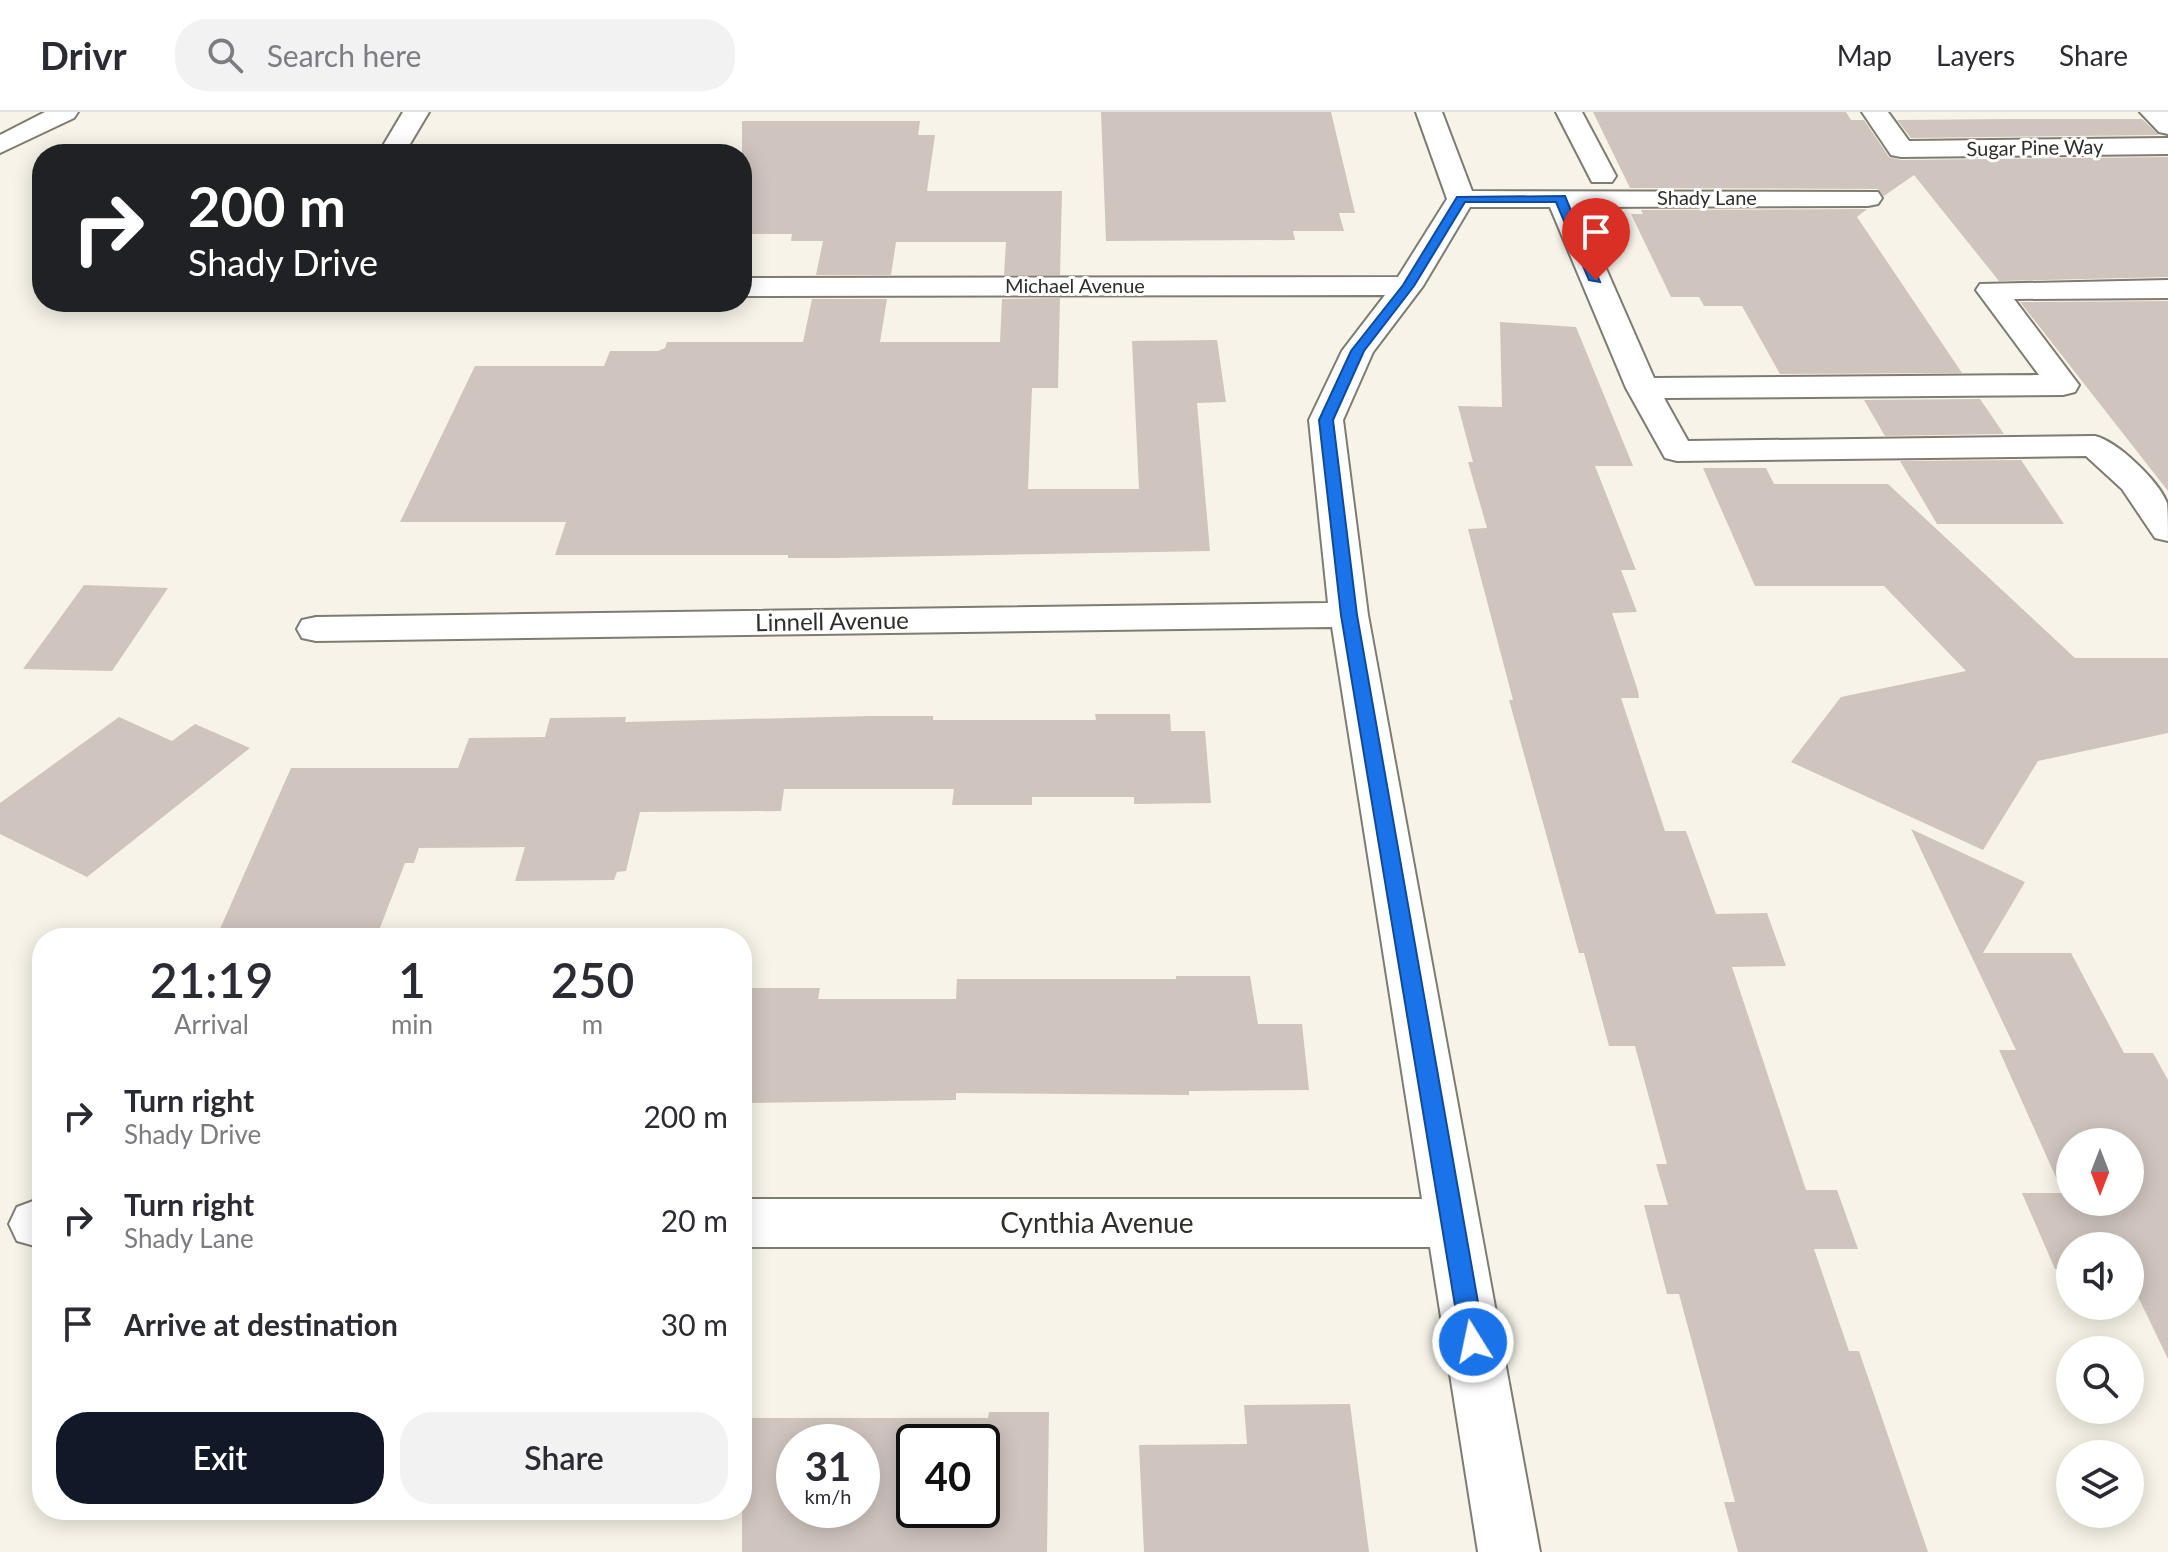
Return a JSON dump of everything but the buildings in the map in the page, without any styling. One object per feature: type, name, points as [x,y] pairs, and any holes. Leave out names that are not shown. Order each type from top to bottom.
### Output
[{"type":"street","points":[[0,145],[65,112]]},
{"type":"street","points":[[396,144],[416,112]]},
{"type":"street","points":[[1429,112],[1461,199],[1408,286],[1358,351],[1326,420],[1349,615],[1509,1552]]},
{"type":"street","points":[[1569,112],[1602,176]]},
{"type":"street","name":"Sugar Pine Way","points":[[1875,112],[1901,149],[2168,146]]},
{"type":"street","points":[[2153,112],[2168,126]]},
{"type":"street","name":"Shady Lane","points":[[1461,199],[1868,198]]},
{"type":"street","points":[[1561,199],[1642,388],[1677,451],[2095,446],[2135,482],[2168,530]]},
{"type":"street","name":"Michael Avenue","points":[[752,287],[1408,286]]},
{"type":"street","points":[[1642,388],[2063,385],[1991,290],[2168,289]]},
{"type":"street","name":"Linnell Avenue","points":[[316,629],[1349,615]]},
{"type":"street","name":"Cynthia Avenue","points":[[752,1223],[1452,1223]]},
{"type":"route","points":[[1473,1342],[1349,615],[1326,420],[1358,351],[1408,286],[1461,199],[1561,199],[1596,280]]}]
